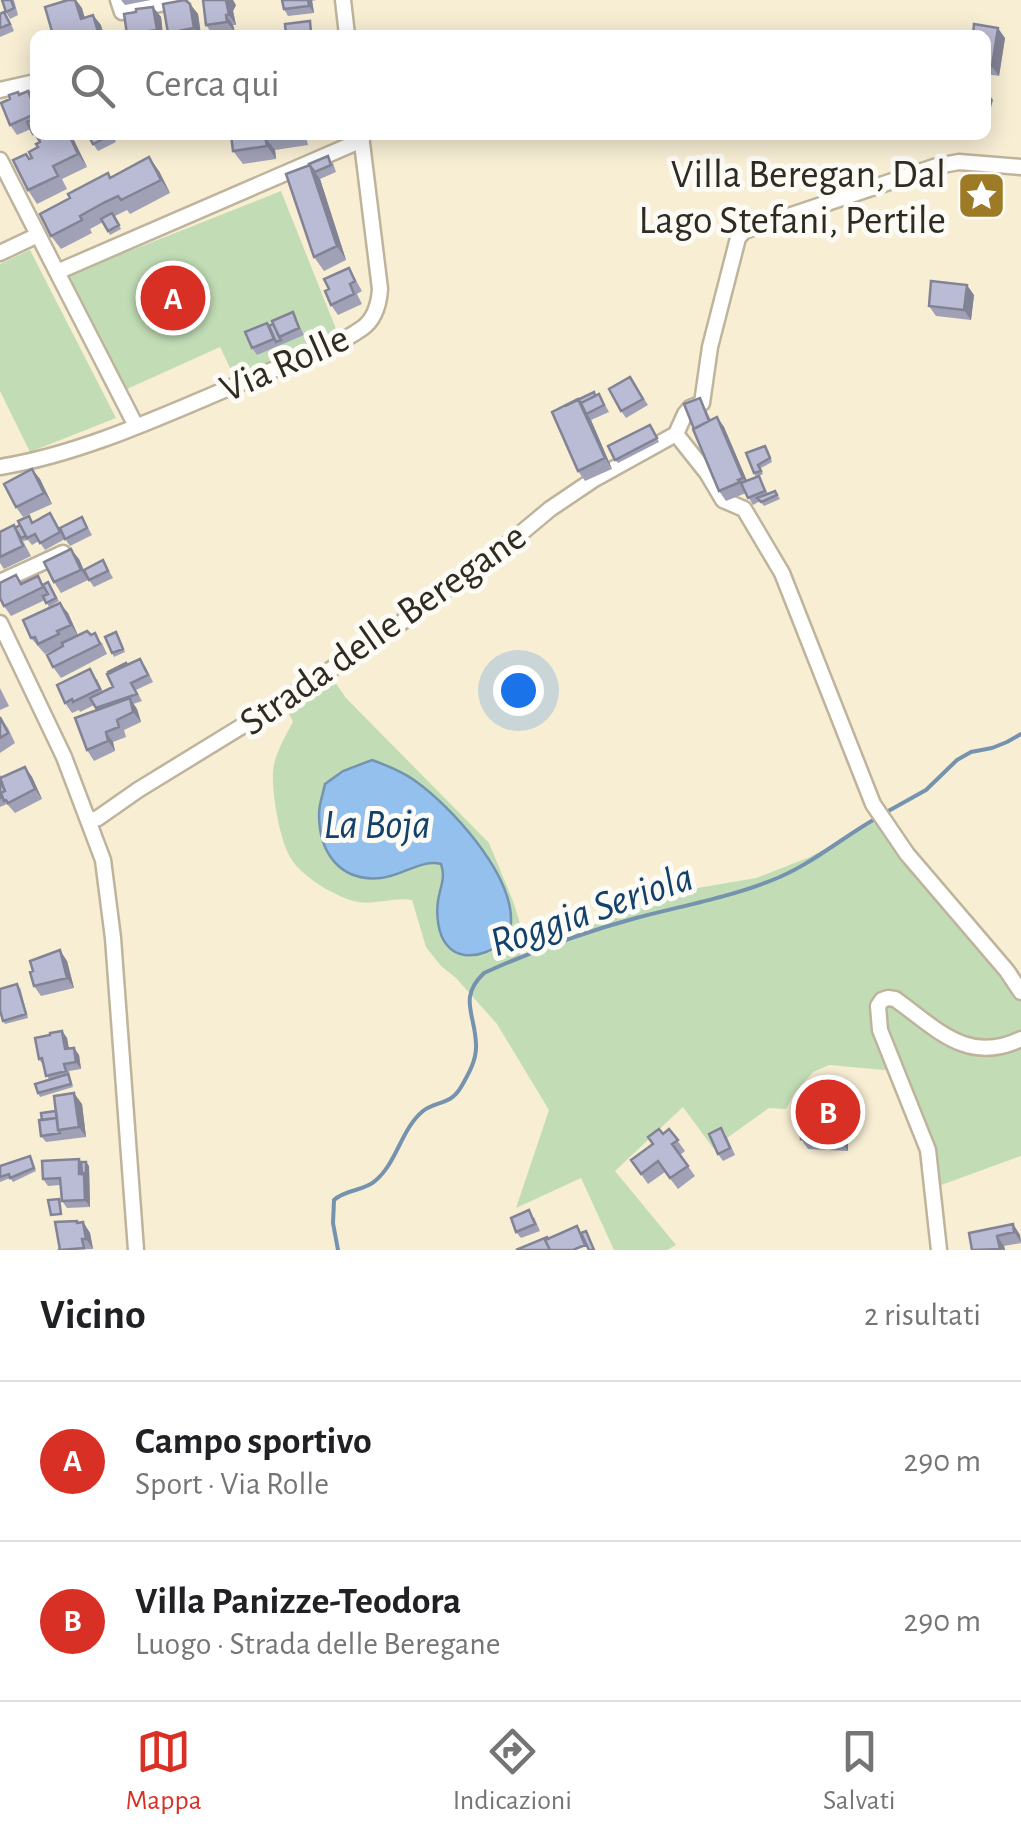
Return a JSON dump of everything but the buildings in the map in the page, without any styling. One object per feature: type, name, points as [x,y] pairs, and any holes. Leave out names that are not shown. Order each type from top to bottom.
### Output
[{"type":"street","points":[[118,0],[122,12],[179,0]]},
{"type":"street","points":[[343,0],[346,30]]},
{"type":"street","points":[[0,90],[30,83]]},
{"type":"street","name":"Via Rolle","points":[[57,272],[356,140]]},
{"type":"street","name":"Via Rolle","points":[[0,467],[56,454],[136,426],[362,329],[379,301],[380,289],[361,140]]},
{"type":"street","points":[[0,160],[136,426]]},
{"type":"street","name":"Strada delle Beregane","points":[[89,821],[370,644],[593,480],[676,434],[685,414],[702,402],[710,347],[738,238],[744,231],[937,166],[960,162],[1021,167]]},
{"type":"street","points":[[0,254],[38,235]]},
{"type":"street","points":[[676,434],[707,472],[723,500],[744,508],[782,573],[873,804],[907,854],[1021,992]]},
{"type":"street","points":[[0,582],[64,552]]},
{"type":"street","points":[[0,624],[7,656],[64,757],[103,860],[113,938],[136,1250]]},
{"type":"street","points":[[939,1250],[928,1150],[880,1030],[878,1006],[882,1000],[895,999],[937,1031],[964,1045],[988,1050],[1021,1040]]},
{"type":"green space","points":[[281,191],[338,334],[234,376],[220,347],[127,389],[124,383],[116,386],[64,277]]},
{"type":"green space","points":[[30,250],[116,418],[30,452],[0,391],[0,264]]},
{"type":"green space","points":[[328,672],[346,698],[489,843],[525,939],[520,956],[576,934],[638,902],[756,878],[810,857],[882,818],[1021,992],[1021,1156],[933,1188],[928,1150],[895,1071],[829,1065],[813,1072],[786,1109],[769,1108],[713,1148],[683,1107],[615,1171],[676,1245],[667,1250],[614,1250],[581,1178],[516,1208],[549,1110],[497,1024],[426,947],[412,900],[349,900],[329,891],[294,863],[282,837],[274,791],[275,759],[293,722],[283,701]],"holes":[[[412,779],[438,800],[487,855],[509,904],[511,926],[503,941],[440,930],[438,901],[445,873],[442,864],[421,865],[383,877],[354,876],[322,833],[319,812]]]},
{"type":"water","name":"La Boja","points":[[372,760],[404,774],[429,792],[461,824],[491,863],[509,903],[511,922],[509,932],[495,947],[464,955],[444,941],[437,912],[443,878],[441,864],[426,864],[389,877],[367,878],[343,870],[328,852],[319,814],[325,784],[343,771]]},
{"type":"waterway","name":"Roggia Seriola","points":[[883,814],[926,790],[957,760],[1021,734]]},
{"type":"waterway","name":"Roggia Seriola","points":[[338,1250],[334,1200],[375,1181],[389,1165],[416,1118],[457,1093],[466,1077],[476,1050],[470,998],[484,973],[597,929],[770,881],[811,861],[875,819]]},
{"type":"place","name":"Villa Beregan, Dal Lago Stefani, Pertile","points":[[981,196]]},
{"type":"place","name":"Campo sportivo","points":[[173,298]]},
{"type":"place","name":"Villa Panizze-Teodora","points":[[828,1112]]}]
